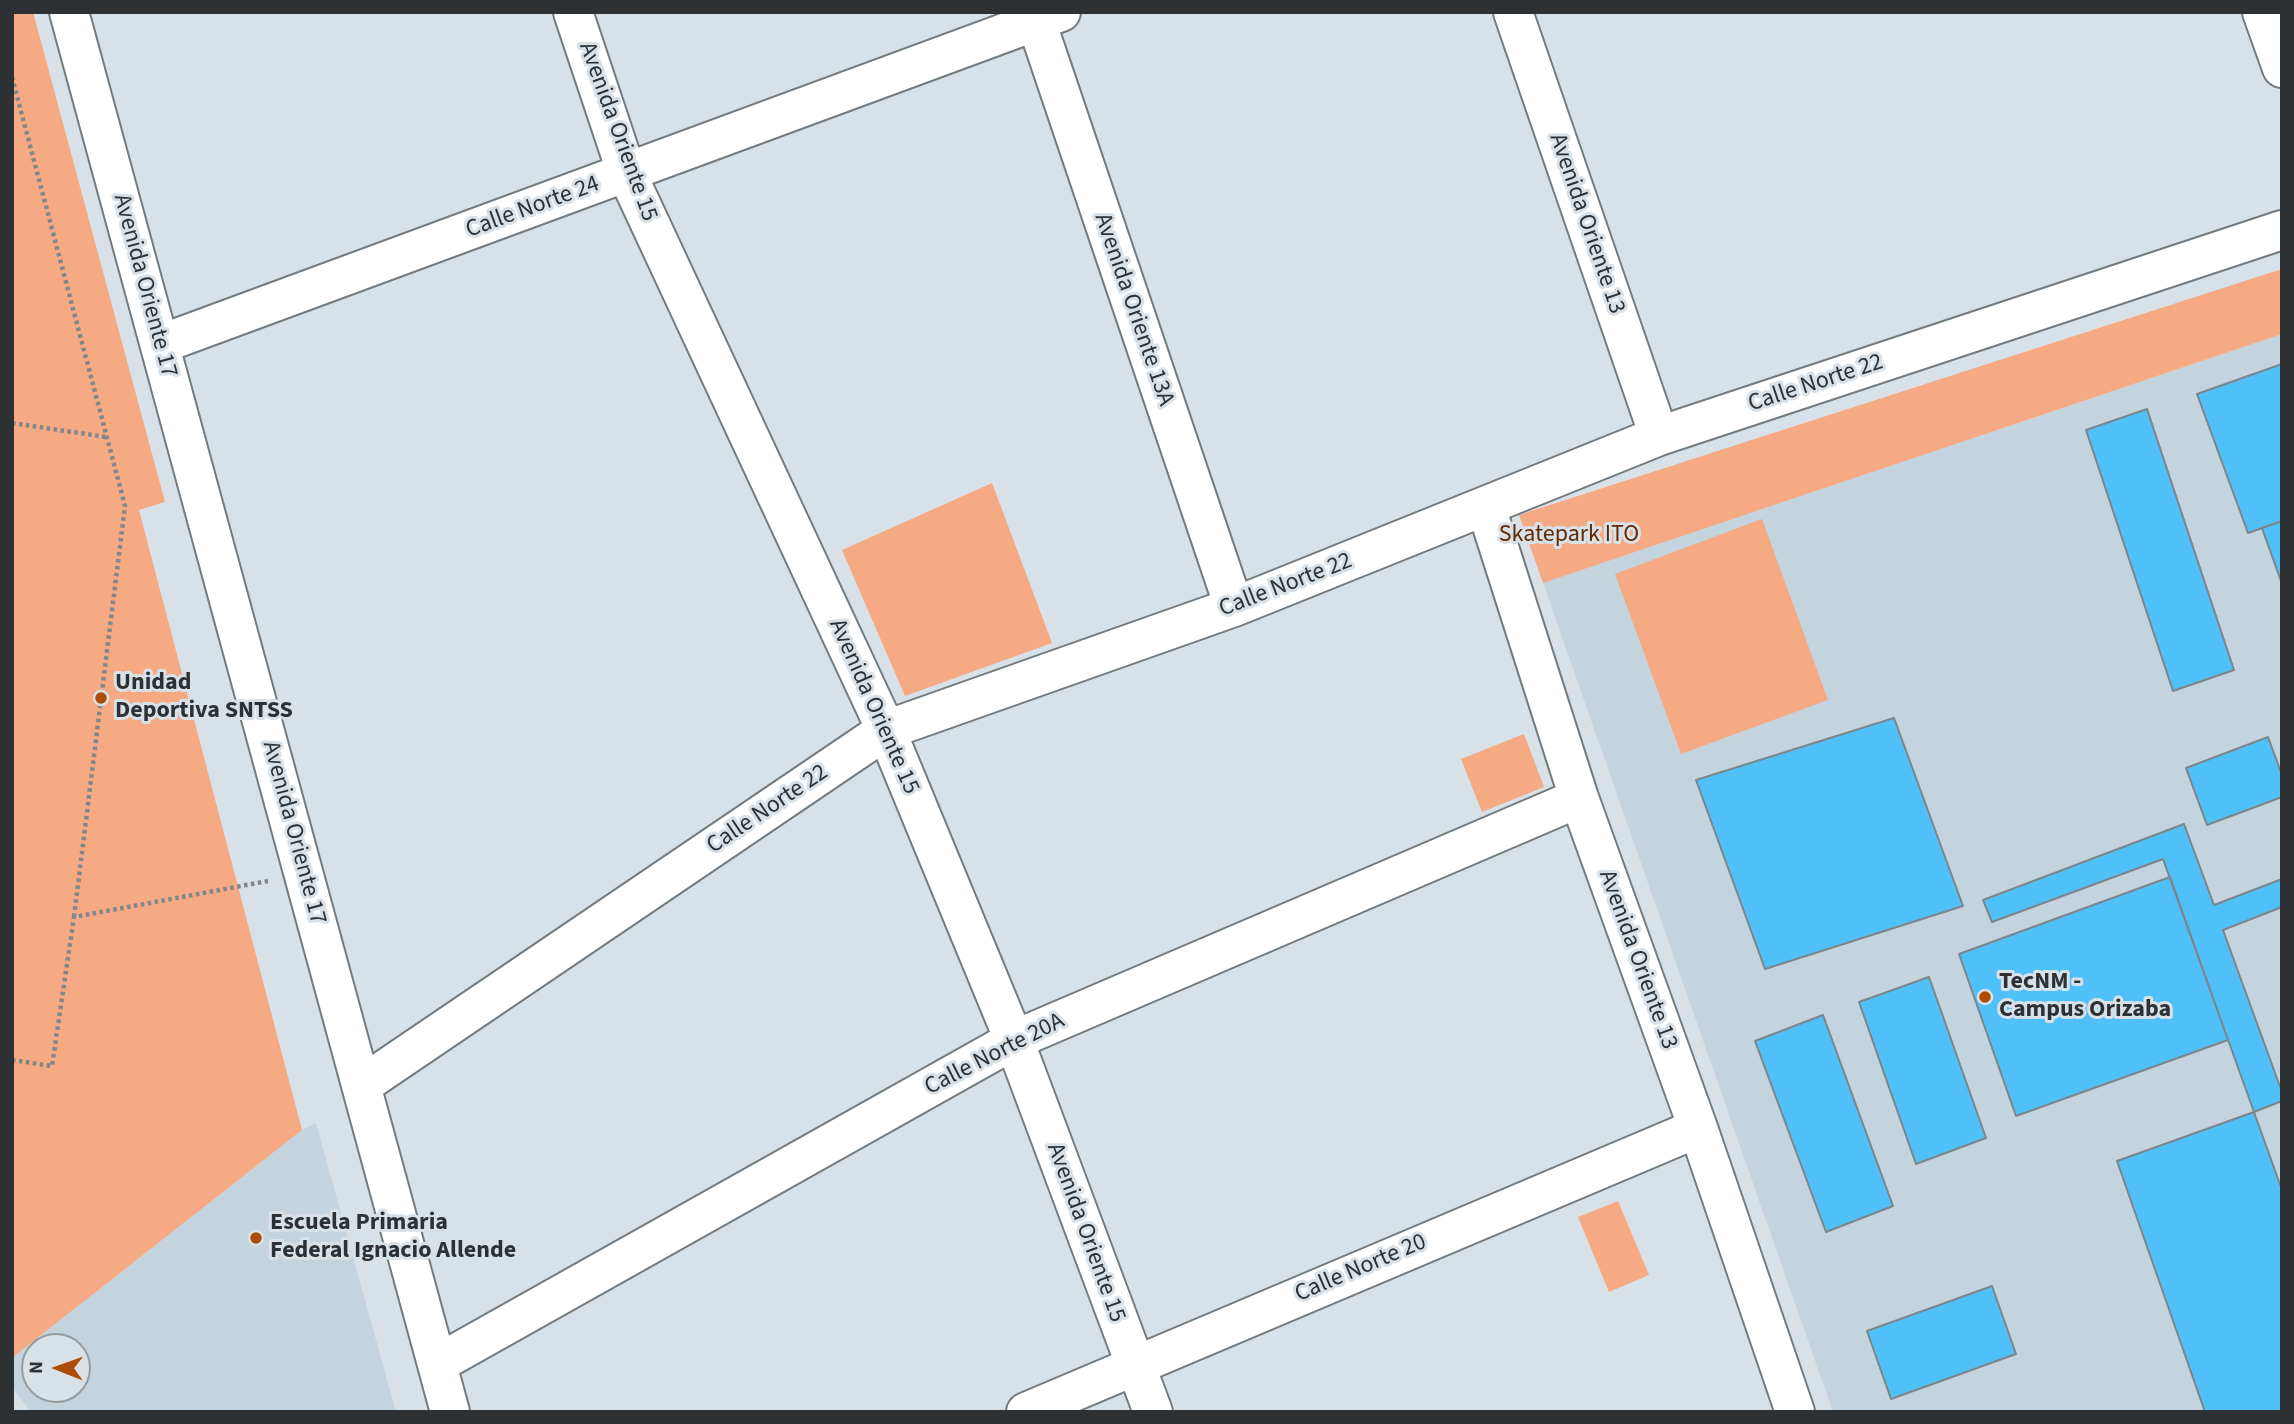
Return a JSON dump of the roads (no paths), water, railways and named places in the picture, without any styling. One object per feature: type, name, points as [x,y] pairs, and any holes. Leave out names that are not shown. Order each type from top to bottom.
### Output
[{"type":"street","name":"Avenida Oriente 17","points":[[69,12],[450,1412]]},
{"type":"street","name":"Avenida Oriente 15","points":[[573,12],[627,174],[886,730],[1014,1040],[1153,1412]]},
{"type":"street","name":"Avenida Oriente 13","points":[[1513,12],[1659,436]]},
{"type":"street","points":[[2262,12],[2282,68]]},
{"type":"street","name":"Calle Norte 24","points":[[160,344],[627,174],[1043,15]]},
{"type":"street","name":"Avenida Oriente 13A","points":[[1043,15],[1234,607]]},
{"type":"street","name":"Calle Norte 22","points":[[362,1085],[886,730],[1234,607],[1659,436],[2282,230]]},
{"type":"street","name":"Avenida Oriente 13","points":[[1486,507],[1579,798],[1698,1128],[1784,1408]]},
{"type":"street","name":"Calle Norte 20A","points":[[437,1364],[1014,1040],[1579,798]]},
{"type":"street","name":"Calle Norte 20","points":[[1026,1412],[1698,1128]]},
{"type":"place","name":"Unidad Deportiva SNTSS","points":[[101,698]]},
{"type":"place","name":"TecNM - Campus Orizaba","points":[[1985,997]]},
{"type":"place","name":"Escuela Primaria Federal Ignacio Allende","points":[[256,1238]]},
{"type":"park label","name":"Skatepark ITO","points":[[1569,536]]}]
